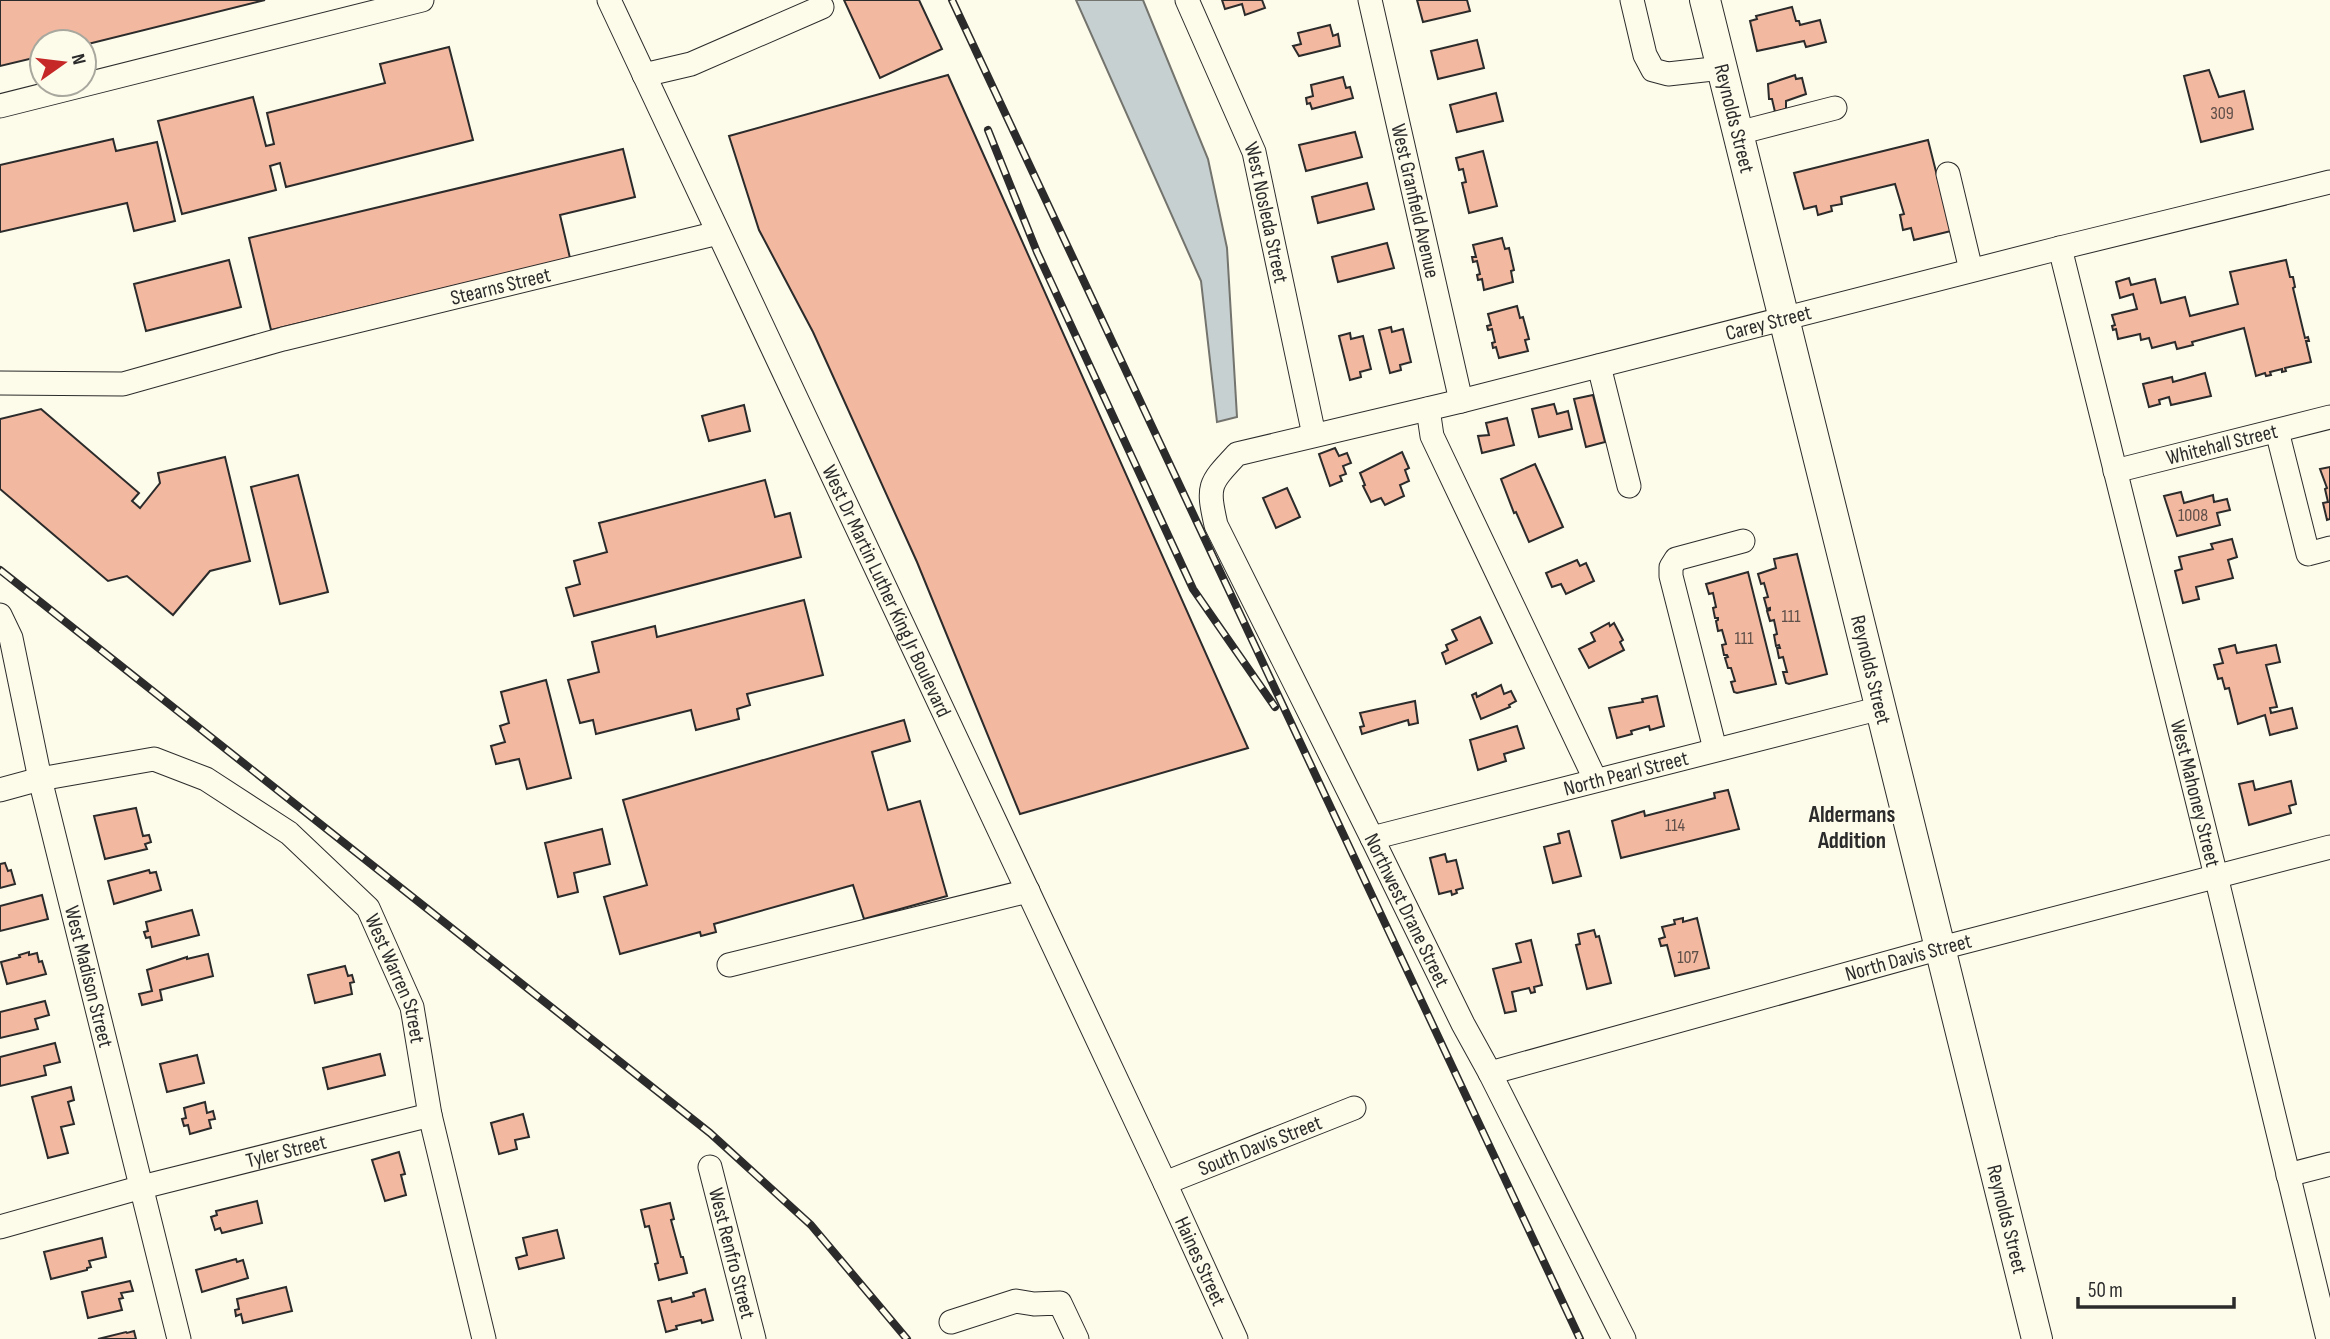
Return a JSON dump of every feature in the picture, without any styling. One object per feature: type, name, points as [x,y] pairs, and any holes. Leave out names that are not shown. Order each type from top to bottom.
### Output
[{"type":"main road","name":"Reynolds Street","points":[[1705,0],[2037,1339]]},
{"type":"street","points":[[0,106],[422,0]]},
{"type":"street","name":"West Dr Martin Luther King Jr Boulevard","points":[[609,0],[1165,1183]]},
{"type":"street","name":"West Nosleda Street","points":[[1187,0],[1254,152],[1314,435]]},
{"type":"street","name":"West Granfield Avenue","points":[[1370,0],[1461,401]]},
{"type":"street","points":[[1632,0],[1645,55],[1653,70],[1668,74],[1722,68]]},
{"type":"street","points":[[644,75],[691,64],[822,7]]},
{"type":"street","points":[[1738,133],[1835,108]]},
{"type":"street","points":[[1948,174],[1972,271]]},
{"type":"street","name":"Carey Street","points":[[1215,477],[1237,454],[1461,401],[2330,182]]},
{"type":"street","name":"Stearns Street","points":[[0,383],[123,384],[283,340],[719,233]]},
{"type":"street","name":"West Mahoney Street","points":[[2060,248],[2328,1339]]},
{"type":"street","points":[[1599,366],[1629,486]]},
{"type":"street","points":[[1427,409],[1432,436],[1595,779]]},
{"type":"street","name":"Whitehall Street","points":[[2115,471],[2330,417]]},
{"type":"street","points":[[2277,431],[2308,554],[2330,548]]},
{"type":"street","name":"Northwest Drane Street","points":[[1215,477],[1209,494],[1216,525],[1462,1024],[1490,1073],[1624,1339]]},
{"type":"street","points":[[1715,749],[1671,567],[1676,559],[1743,541]]},
{"type":"street","name":"West Madison Street","points":[[0,615],[11,638],[40,779],[179,1339]]},
{"type":"street","name":"North Pearl Street","points":[[1372,838],[1881,708]]},
{"type":"street","name":"West Warren Street","points":[[0,790],[40,779],[154,759],[206,779],[289,833],[369,908],[412,1007],[430,1115],[484,1339]]},
{"type":"street","name":"North Davis Street","points":[[1490,1073],[1941,948],[2330,847]]},
{"type":"street","points":[[729,965],[1028,891]]},
{"type":"street","name":"South Davis Street","points":[[1165,1183],[1354,1108]]},
{"type":"street","name":"Tyler Street","points":[[0,1227],[142,1187],[430,1115]]},
{"type":"street","points":[[2287,1175],[2330,1164]]},
{"type":"street","name":"West Renfro Street","points":[[710,1167],[754,1339]]},
{"type":"street","name":"Haines Street","points":[[1165,1183],[1236,1339]]},
{"type":"street","points":[[951,1322],[1016,1301],[1034,1304],[1060,1303],[1077,1339]]},
{"type":"shaded area","points":[[1076,0],[1143,0],[1208,159],[1227,248],[1237,417],[1217,422],[1201,281]]},
{"type":"building","points":[[0,0],[265,0],[98,42],[98,28],[28,28],[28,59],[0,66]]},
{"type":"building","points":[[844,0],[919,0],[942,49],[880,78]]},
{"type":"building","points":[[1222,0],[1262,0],[1265,8],[1245,15],[1242,4],[1225,9]]},
{"type":"building","points":[[1417,0],[1467,0],[1470,11],[1423,22]]},
{"type":"building","points":[[1792,7],[1800,25],[1820,20],[1826,42],[1806,47],[1804,41],[1757,51],[1750,21],[1757,19],[1756,16]]},
{"type":"building","points":[[1330,25],[1333,36],[1338,34],[1340,46],[1299,56],[1293,46],[1301,44],[1298,33]]},
{"type":"building","points":[[1477,40],[1484,68],[1438,79],[1431,51]]},
{"type":"building","points":[[449,47],[473,140],[286,187],[280,163],[270,166],[276,190],[182,214],[158,121],[253,97],[266,146],[274,144],[267,113],[385,83],[380,64]]},
{"type":"building","points":[[2209,70],[2219,97],[2244,91],[2253,129],[2201,142],[2184,76]]},
{"type":"building","points":[[948,75],[1248,748],[1020,814],[917,562],[813,332],[759,230],[729,136]]},
{"type":"building","points":[[1795,75],[1796,79],[1802,78],[1806,94],[1786,101],[1786,109],[1775,112],[1772,99],[1769,99],[1768,84]]},
{"type":"building","points":[[1343,77],[1353,98],[1312,109],[1310,103],[1307,104],[1306,98],[1313,96],[1311,85]]},
{"type":"building","points":[[1496,93],[1503,121],[1457,132],[1450,105]]},
{"type":"building","points":[[1355,132],[1362,157],[1306,171],[1299,145]]},
{"type":"building","points":[[113,139],[116,151],[157,142],[175,221],[134,231],[127,203],[0,232],[0,165]]},
{"type":"building","points":[[1928,140],[1951,231],[1914,240],[1911,228],[1903,230],[1900,215],[1904,214],[1895,184],[1841,197],[1842,204],[1831,206],[1832,211],[1818,215],[1816,206],[1804,209],[1794,173]]},
{"type":"building","points":[[623,149],[635,197],[560,215],[570,258],[271,330],[249,238]]},
{"type":"building","points":[[1483,151],[1497,206],[1469,213],[1462,183],[1466,182],[1463,169],[1459,170],[1456,158]]},
{"type":"building","points":[[1367,183],[1374,209],[1318,223],[1312,197]]},
{"type":"building","points":[[1502,238],[1505,249],[1509,248],[1514,270],[1511,271],[1513,282],[1484,290],[1482,279],[1478,280],[1477,275],[1480,274],[1477,261],[1473,262],[1472,257],[1476,257],[1473,245]]},
{"type":"building","points":[[1387,243],[1394,268],[1338,282],[1332,257]]},
{"type":"building","points":[[229,260],[241,307],[146,331],[134,284]]},
{"type":"building","points":[[2286,260],[2290,277],[2293,277],[2293,288],[2305,338],[2308,337],[2309,341],[2306,341],[2311,362],[2285,368],[2286,371],[2282,372],[2282,369],[2270,372],[2271,375],[2266,376],[2265,373],[2256,376],[2244,328],[2192,342],[2193,345],[2177,349],[2175,342],[2152,348],[2149,338],[2141,340],[2140,334],[2118,339],[2116,329],[2113,330],[2112,326],[2115,325],[2112,315],[2137,309],[2133,294],[2120,298],[2116,282],[2129,278],[2131,285],[2155,279],[2161,303],[2185,297],[2190,316],[2238,304],[2230,272]]},
{"type":"building","points":[[1517,306],[1529,339],[1525,340],[1528,351],[1499,358],[1496,347],[1493,348],[1492,343],[1495,342],[1492,329],[1488,330],[1487,326],[1491,325],[1488,314]]},
{"type":"building","points":[[1391,327],[1392,332],[1403,329],[1411,362],[1400,365],[1401,370],[1390,373],[1379,330]]},
{"type":"building","points":[[1350,333],[1351,339],[1363,336],[1371,369],[1360,372],[1361,377],[1350,380],[1339,336]]},
{"type":"building","points":[[2205,373],[2211,396],[2171,405],[2169,397],[2159,400],[2160,404],[2149,407],[2143,384],[2172,377],[2173,382]]},
{"type":"building","points":[[1593,395],[1605,442],[1586,447],[1574,399]]},
{"type":"building","points":[[1554,404],[1557,414],[1568,411],[1572,429],[1539,437],[1532,409]]},
{"type":"building","points":[[744,405],[750,431],[709,441],[702,416]]},
{"type":"building","points":[[41,409],[139,493],[132,501],[140,508],[160,483],[158,473],[225,457],[250,561],[210,571],[173,615],[127,576],[108,581],[0,489],[0,419]]},
{"type":"building","points":[[1507,418],[1514,445],[1482,453],[1478,436],[1489,435],[1486,423]]},
{"type":"building","points":[[1335,448],[1339,456],[1347,453],[1351,463],[1343,466],[1346,474],[1340,476],[1342,481],[1330,486],[1319,454]]},
{"type":"building","points":[[1402,452],[1409,468],[1405,470],[1409,481],[1400,485],[1404,496],[1385,505],[1381,498],[1371,502],[1360,473]]},
{"type":"building","points":[[1535,464],[1563,527],[1529,542],[1501,479]]},
{"type":"building","points":[[2330,467],[2330,519],[2327,520],[2323,503],[2328,502],[2327,488],[2320,469]]},
{"type":"building","points":[[298,475],[328,592],[280,604],[251,487]]},
{"type":"building","points":[[765,480],[775,517],[790,513],[801,557],[574,616],[566,588],[580,584],[574,561],[607,552],[599,523]]},
{"type":"building","points":[[1287,488],[1300,517],[1276,528],[1263,498]]},
{"type":"building","points":[[2181,492],[2184,503],[2213,495],[2214,502],[2227,499],[2230,510],[2217,513],[2220,525],[2177,536],[2164,496]]},
{"type":"building","points":[[2232,539],[2237,557],[2228,560],[2233,578],[2196,587],[2199,599],[2183,603],[2175,571],[2182,569],[2179,557],[2213,549],[2211,544]]},
{"type":"building","points":[[1797,554],[1827,674],[1789,684],[1786,683],[1783,672],[1787,672],[1783,657],[1779,658],[1779,645],[1776,646],[1774,620],[1770,621],[1767,611],[1770,608],[1767,609],[1764,598],[1768,597],[1758,574],[1776,568],[1774,559]]},
{"type":"building","points":[[1577,560],[1580,566],[1586,563],[1594,581],[1566,594],[1561,584],[1552,587],[1546,573]]},
{"type":"building","points":[[1748,572],[1776,684],[1737,693],[1734,692],[1731,682],[1735,681],[1725,658],[1728,657],[1724,655],[1722,645],[1726,644],[1722,630],[1718,631],[1713,593],[1709,594],[1706,584]]},
{"type":"building","points":[[804,600],[823,675],[747,694],[750,705],[737,709],[739,719],[696,730],[691,710],[596,734],[593,720],[580,723],[568,680],[599,672],[592,642],[655,626],[657,637]]},
{"type":"building","points":[[1480,617],[1492,643],[1446,664],[1442,653],[1448,650],[1446,645],[1457,640],[1452,630]]},
{"type":"building","points":[[1609,623],[1610,626],[1614,623],[1623,640],[1620,642],[1624,650],[1589,668],[1579,649],[1595,641],[1591,633]]},
{"type":"building","points":[[2235,645],[2237,653],[2276,645],[2280,662],[2266,665],[2277,707],[2270,708],[2271,713],[2292,708],[2297,728],[2270,735],[2265,715],[2238,724],[2229,688],[2225,689],[2222,678],[2218,679],[2214,665],[2223,663],[2219,649]]},
{"type":"building","points":[[546,680],[571,778],[527,789],[519,759],[496,764],[491,746],[505,742],[500,726],[509,723],[501,692]]},
{"type":"building","points":[[1501,685],[1504,694],[1511,691],[1516,701],[1509,705],[1510,707],[1481,719],[1472,695],[1476,693],[1477,697]]},
{"type":"building","points":[[1657,696],[1664,726],[1650,730],[1649,726],[1617,738],[1609,708],[1643,702],[1642,699]]},
{"type":"building","points":[[1415,701],[1418,723],[1409,725],[1408,720],[1362,734],[1360,727],[1364,726],[1360,713]]},
{"type":"building","points":[[904,720],[910,741],[872,752],[888,810],[920,801],[947,896],[864,919],[853,885],[714,924],[716,932],[701,936],[700,932],[620,954],[604,897],[647,885],[623,800]]},
{"type":"building","points":[[1517,726],[1524,748],[1504,754],[1506,761],[1478,770],[1470,740]]},
{"type":"building","points":[[2253,781],[2255,790],[2291,781],[2296,804],[2289,806],[2291,813],[2249,825],[2239,784]]},
{"type":"building","points":[[1728,790],[1739,829],[1621,858],[1612,821],[1644,811],[1645,816],[1715,798],[1714,793]]},
{"type":"building","points":[[136,808],[143,836],[149,835],[151,842],[145,844],[147,849],[105,859],[94,816]]},
{"type":"building","points":[[602,829],[610,864],[574,873],[578,892],[558,897],[545,843]]},
{"type":"building","points":[[1569,831],[1581,876],[1553,883],[1544,847],[1560,843],[1558,834]]},
{"type":"building","points":[[1445,854],[1447,862],[1456,860],[1463,888],[1452,895],[1451,891],[1439,894],[1430,858]]},
{"type":"building","points":[[5,863],[8,871],[11,870],[15,884],[0,888],[0,864]]},
{"type":"building","points":[[149,870],[150,873],[156,872],[161,890],[114,904],[108,881]]},
{"type":"building","points":[[42,895],[48,919],[0,931],[0,906]]},
{"type":"building","points":[[192,910],[199,935],[152,947],[150,937],[146,938],[144,932],[148,931],[146,922]]},
{"type":"building","points":[[1683,918],[1683,922],[1697,918],[1709,968],[1675,976],[1667,945],[1661,946],[1659,939],[1665,937],[1662,927],[1675,924],[1674,920]]},
{"type":"building","points":[[1594,930],[1596,937],[1599,936],[1611,983],[1587,989],[1576,945],[1580,944],[1578,934]]},
{"type":"building","points":[[1531,940],[1542,985],[1534,987],[1535,992],[1531,993],[1529,988],[1512,992],[1516,1011],[1505,1013],[1493,969],[1521,962],[1516,944]]},
{"type":"building","points":[[29,952],[29,955],[37,953],[46,974],[7,984],[1,962]]},
{"type":"building","points":[[208,954],[213,976],[160,990],[162,1000],[142,1005],[139,994],[152,991],[147,970],[187,957]]},
{"type":"building","points":[[345,966],[348,976],[352,975],[354,982],[350,983],[352,994],[315,1003],[308,975]]},
{"type":"building","points":[[45,1001],[49,1015],[35,1019],[38,1029],[0,1038],[0,1012]]},
{"type":"building","points":[[55,1043],[60,1062],[44,1066],[46,1075],[0,1086],[0,1057]]},
{"type":"building","points":[[380,1054],[385,1075],[328,1089],[323,1068]]},
{"type":"building","points":[[197,1055],[204,1083],[167,1092],[160,1064]]},
{"type":"building","points":[[71,1087],[74,1100],[68,1102],[74,1124],[61,1127],[68,1153],[48,1158],[32,1097]]},
{"type":"building","points":[[205,1102],[207,1113],[213,1111],[215,1119],[209,1120],[211,1128],[190,1134],[188,1125],[184,1126],[182,1119],[186,1118],[184,1108]]},
{"type":"building","points":[[523,1114],[529,1137],[515,1140],[517,1149],[499,1154],[491,1123]]},
{"type":"building","points":[[399,1152],[405,1174],[401,1175],[406,1195],[385,1201],[372,1160]]},
{"type":"building","points":[[257,1201],[262,1223],[222,1233],[220,1228],[215,1230],[211,1217],[217,1215],[216,1211]]},
{"type":"building","points":[[670,1203],[674,1219],[671,1220],[687,1273],[659,1280],[655,1264],[658,1263],[649,1226],[645,1227],[641,1210]]},
{"type":"building","points":[[557,1230],[564,1258],[519,1269],[516,1258],[527,1255],[523,1238]]},
{"type":"building","points":[[102,1238],[106,1257],[89,1261],[91,1267],[87,1270],[51,1279],[44,1252]]},
{"type":"building","points":[[236,1259],[237,1262],[243,1260],[248,1278],[202,1292],[196,1270]]},
{"type":"building","points":[[130,1281],[133,1291],[121,1293],[123,1298],[119,1299],[122,1310],[88,1318],[82,1292]]},
{"type":"building","points":[[286,1287],[292,1311],[243,1323],[241,1314],[236,1316],[235,1310],[239,1309],[237,1299]]},
{"type":"building","points":[[705,1289],[713,1320],[676,1326],[677,1329],[666,1332],[658,1301],[671,1298],[672,1302],[694,1296],[693,1293]]},
{"type":"building","points":[[134,1331],[136,1339],[98,1339],[126,1332]]},
{"type":"railway","points":[[952,0],[1580,1339]]},
{"type":"railway","points":[[988,130],[1037,252],[1193,589],[1275,707]]},
{"type":"railway","points":[[0,570],[710,1133],[811,1225],[907,1339]]},
{"type":"district","name":"Aldermans Addition","points":[[1852,827]]}]
